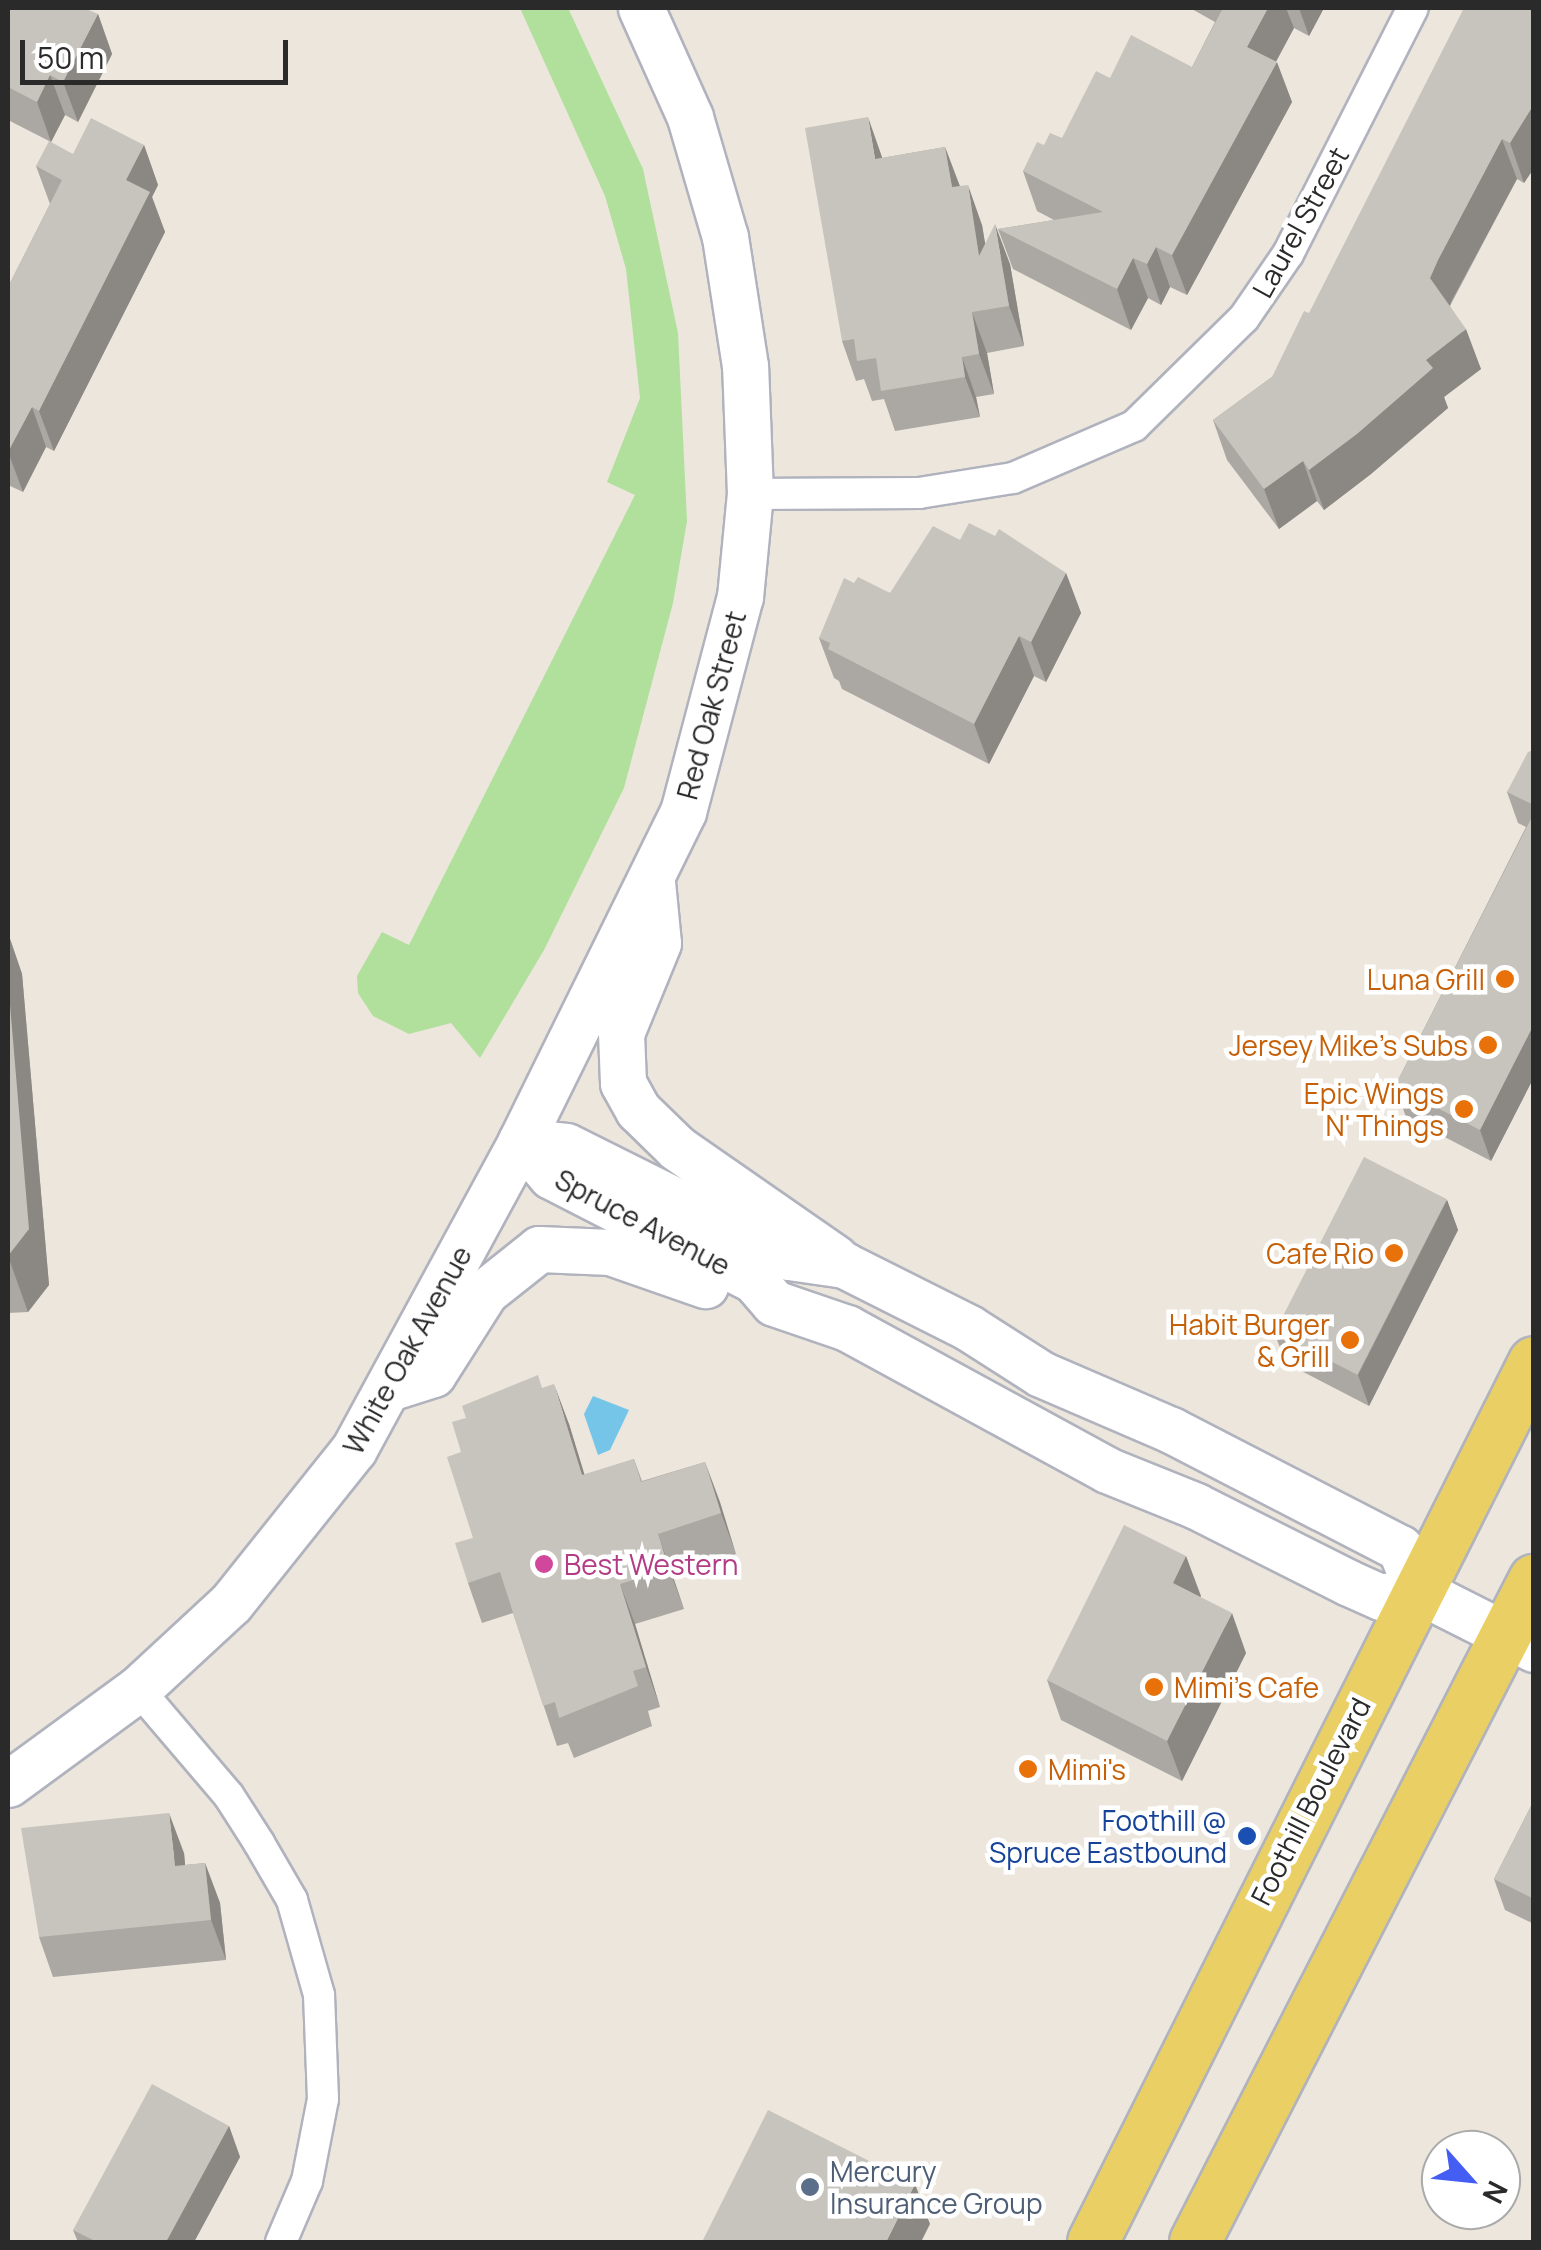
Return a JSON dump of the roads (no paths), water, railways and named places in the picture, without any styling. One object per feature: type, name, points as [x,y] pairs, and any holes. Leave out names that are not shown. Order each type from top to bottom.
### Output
[{"type":"main road","name":"Foothill Boulevard","points":[[1093,2242],[1534,1362]]},
{"type":"main road","points":[[1194,2242],[1519,1642],[1534,1580]]},
{"type":"street","name":"Red Oak Street","points":[[521,1142],[652,882],[689,796],[727,663],[750,494],[745,366],[725,237],[690,118],[642,8]]},
{"type":"street","name":"Laurel Street","points":[[750,494],[918,493],[1013,478],[1134,426],[1232,332],[1288,254],[1412,8]]},
{"type":"street","points":[[652,882],[658,943],[621,1033],[623,1084],[638,1110],[677,1148],[844,1265]]},
{"type":"street","name":"Spruce Avenue","points":[[521,1142],[566,1146],[789,1257],[844,1265],[969,1328],[1041,1374],[1400,1548],[1418,1590]]},
{"type":"street","name":"Spruce Avenue","points":[[521,1142],[551,1176],[754,1280],[774,1303],[847,1328],[1075,1453],[1349,1583],[1381,1596],[1418,1590],[1519,1642]]},
{"type":"street","name":"White Oak Avenue","points":[[8,1784],[138,1689],[230,1603],[304,1516],[392,1387],[521,1142]]},
{"type":"street","points":[[392,1387],[433,1374],[485,1292],[539,1249],[610,1252],[662,1265],[742,1302],[774,1303]]},
{"type":"street","points":[[138,1689],[229,1796],[259,1843],[292,1900],[319,1995],[323,2099],[307,2182],[281,2242]]},
{"type":"water","points":[[593,1396],[629,1410],[610,1450],[598,1455],[584,1414]]},
{"type":"place","name":"Luna Grill","points":[[1505,979]]},
{"type":"place","name":"Jersey Mike's Subs","points":[[1488,1045]]},
{"type":"place","name":"Epic Wings N' Things","points":[[1464,1109]]},
{"type":"place","name":"Cafe Rio","points":[[1394,1253]]},
{"type":"place","name":"Habit Burger & Grill","points":[[1350,1340]]},
{"type":"place","name":"Best Western","points":[[544,1564]]},
{"type":"place","name":"Mimi's Cafe","points":[[1154,1687]]},
{"type":"place","name":"Mimi's","points":[[1028,1769]]},
{"type":"place","name":"Foothill @ Spruce Eastbound","points":[[1247,1836]]},
{"type":"place","name":"Mercury Insurance Group","points":[[810,2187]]}]
